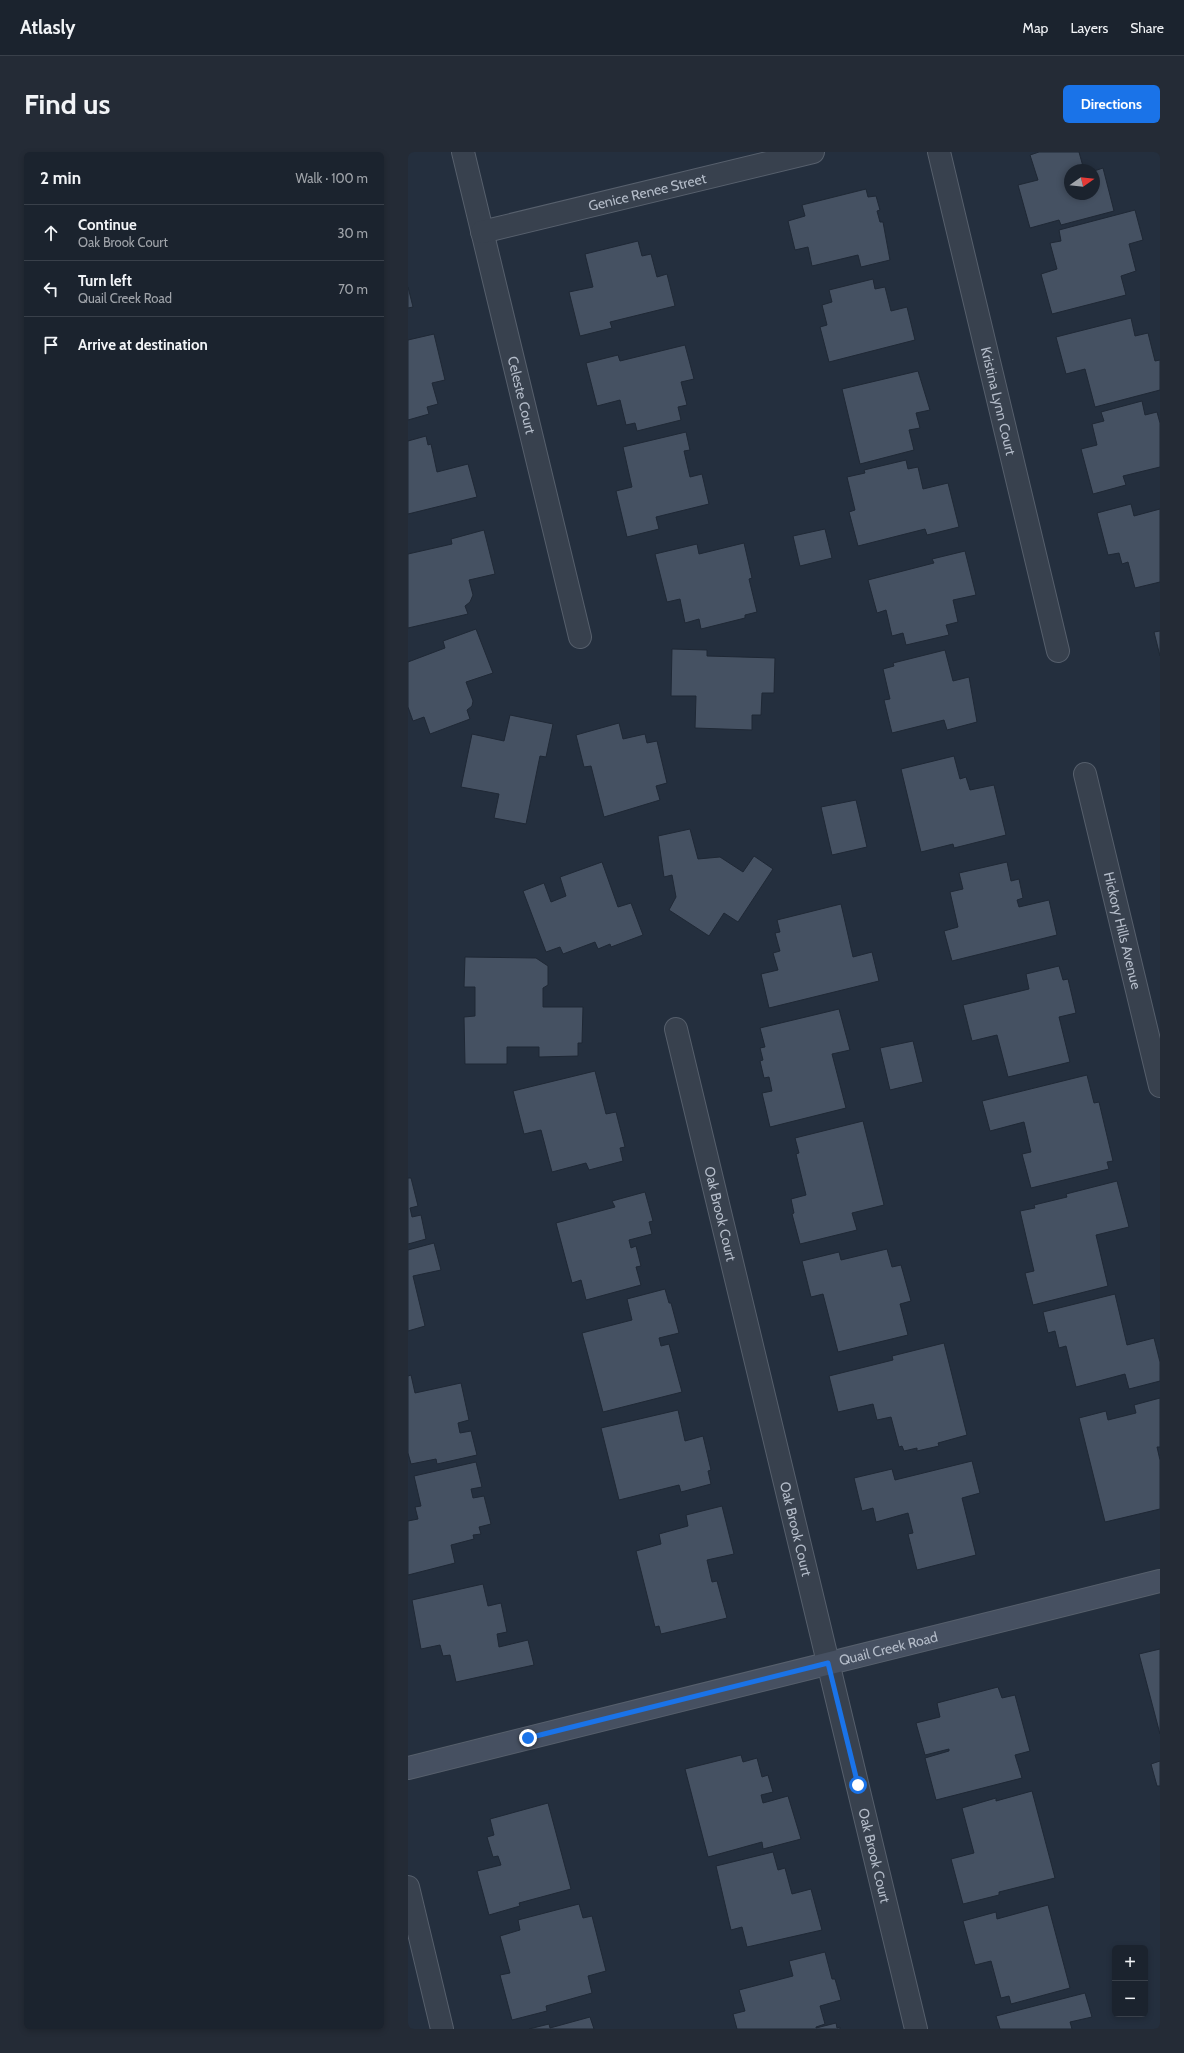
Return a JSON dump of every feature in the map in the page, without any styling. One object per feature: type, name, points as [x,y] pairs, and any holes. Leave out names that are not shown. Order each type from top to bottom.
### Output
[{"type":"street","name":"Celeste Court","points":[[463,152],[580,637]]},
{"type":"street","name":"Genice Renee Street","points":[[482,232],[813,152]]},
{"type":"street","name":"Kristina Lynn Court","points":[[939,152],[1058,651]]},
{"type":"street","name":"Hickory Hills Avenue","points":[[1085,774],[1160,1086]]},
{"type":"street","name":"Oak Brook Court","points":[[676,1029],[916,2029]]},
{"type":"street","name":"Quail Creek Road","points":[[408,1768],[1160,1581]]},
{"type":"street","points":[[408,1887],[442,2029]]},
{"type":"building","points":[[1039,152],[1079,152],[1082,164],[1064,164],[1064,200],[1100,200],[1100,169],[1103,168],[1114,211],[1061,225],[1059,220],[1030,228],[1018,185],[1038,180],[1030,155]]},
{"type":"building","points":[[866,189],[868,197],[876,196],[880,210],[877,211],[880,222],[883,222],[890,260],[861,267],[858,255],[812,266],[808,247],[795,250],[788,221],[805,216],[802,205]]},
{"type":"building","points":[[1135,210],[1143,240],[1129,244],[1136,271],[1121,276],[1126,295],[1052,314],[1041,274],[1057,269],[1050,243],[1061,241],[1059,230]]},
{"type":"building","points":[[638,241],[642,256],[651,254],[657,277],[667,274],[675,306],[610,322],[612,328],[580,336],[569,292],[593,287],[585,254]]},
{"type":"building","points":[[873,279],[875,289],[885,287],[891,311],[907,307],[915,340],[829,362],[820,327],[827,325],[822,305],[832,302],[829,290]]},
{"type":"building","points":[[408,287],[413,307],[408,308]]},
{"type":"building","points":[[1131,318],[1135,336],[1148,333],[1155,361],[1160,360],[1160,390],[1095,407],[1085,369],[1066,374],[1056,337]]},
{"type":"building","points":[[434,334],[445,380],[432,383],[438,404],[427,407],[429,414],[408,420],[408,340]]},
{"type":"building","points":[[685,345],[694,379],[681,382],[687,405],[678,407],[681,420],[637,431],[635,423],[626,425],[620,400],[597,406],[586,363],[618,355],[620,361]]},
{"type":"building","points":[[918,371],[930,410],[916,413],[920,428],[909,430],[914,450],[860,464],[842,389]]},
{"type":"building","points":[[1142,401],[1145,415],[1157,412],[1160,423],[1160,467],[1123,476],[1126,485],[1093,494],[1081,449],[1097,445],[1092,424],[1104,421],[1101,412]]},
{"type":"building","points":[[686,432],[690,450],[684,451],[690,477],[702,474],[709,504],[656,517],[659,529],[627,537],[616,491],[632,487],[623,447]]},
{"type":"building","points":[[426,436],[428,445],[431,444],[437,472],[468,464],[477,497],[408,514],[408,441]]},
{"type":"building","points":[[906,460],[908,469],[918,467],[923,489],[948,483],[959,527],[927,535],[925,529],[858,546],[849,512],[855,510],[847,477],[865,473],[864,470]]},
{"type":"building","points":[[1131,504],[1134,516],[1160,509],[1160,582],[1135,588],[1128,562],[1122,564],[1119,553],[1108,555],[1097,513]]},
{"type":"building","points":[[825,529],[832,558],[800,566],[793,536]]},
{"type":"building","points":[[484,530],[495,574],[469,580],[473,595],[470,602],[465,606],[468,614],[408,628],[408,554],[452,544],[451,539]]},
{"type":"building","points":[[744,543],[752,578],[749,579],[757,612],[745,615],[745,618],[701,629],[699,619],[685,623],[680,599],[667,602],[655,554],[697,544],[699,554]]},
{"type":"building","points":[[965,551],[976,595],[953,600],[958,622],[946,625],[949,635],[906,645],[903,633],[892,636],[886,610],[877,613],[868,580],[934,563],[932,559]]},
{"type":"building","points":[[476,629],[493,673],[466,682],[473,701],[472,706],[467,710],[470,719],[430,734],[424,717],[413,721],[408,707],[408,662],[445,648],[443,641]]},
{"type":"building","points":[[1160,631],[1160,656],[1154,632]]},
{"type":"building","points":[[672,649],[707,650],[707,656],[775,658],[774,693],[762,693],[761,715],[752,715],[752,730],[695,728],[696,696],[671,696]]},
{"type":"building","points":[[945,650],[953,681],[969,677],[977,722],[947,730],[944,720],[892,733],[884,700],[890,699],[883,669],[894,666],[893,663]]},
{"type":"building","points":[[510,715],[553,724],[546,757],[540,756],[526,824],[494,818],[499,794],[461,787],[472,734],[504,741]]},
{"type":"building","points":[[619,723],[623,739],[645,734],[647,743],[657,741],[667,783],[656,786],[660,800],[604,817],[591,766],[584,767],[576,735]]},
{"type":"building","points":[[954,756],[960,779],[966,777],[970,790],[994,785],[1006,835],[954,848],[953,844],[921,852],[901,769]]},
{"type":"building","points":[[856,800],[867,847],[832,855],[821,807]]},
{"type":"building","points":[[690,829],[698,859],[720,857],[743,872],[754,856],[773,869],[738,922],[724,913],[709,936],[669,910],[676,897],[672,875],[664,877],[658,836]]},
{"type":"building","points":[[602,862],[618,907],[631,903],[643,935],[611,947],[610,944],[598,949],[595,942],[563,954],[560,947],[546,952],[523,891],[544,883],[551,902],[566,896],[560,877]]},
{"type":"building","points":[[1007,862],[1011,881],[1019,879],[1023,898],[1017,900],[1019,907],[1049,900],[1057,935],[952,961],[944,931],[958,927],[950,892],[963,889],[959,873]]},
{"type":"building","points":[[841,904],[853,957],[872,952],[879,981],[769,1008],[761,974],[778,970],[773,953],[780,951],[775,933],[780,932],[777,920]]},
{"type":"building","points":[[465,957],[536,958],[548,966],[548,985],[543,988],[543,1007],[583,1007],[582,1043],[578,1043],[578,1056],[539,1057],[539,1047],[507,1047],[507,1064],[465,1064],[464,1017],[475,1016],[475,987],[464,987]]},
{"type":"building","points":[[1059,966],[1063,980],[1068,979],[1076,1013],[1059,1017],[1070,1062],[1008,1077],[997,1035],[972,1041],[963,1005],[1029,989],[1026,974]]},
{"type":"building","points":[[839,1009],[850,1050],[832,1054],[846,1108],[770,1127],[762,1093],[772,1091],[769,1077],[764,1078],[760,1061],[763,1060],[760,1048],[765,1047],[760,1028]]},
{"type":"building","points":[[913,1041],[923,1082],[890,1090],[880,1048]]},
{"type":"building","points":[[595,1071],[606,1114],[616,1112],[625,1147],[620,1148],[623,1161],[589,1170],[586,1163],[552,1172],[541,1130],[524,1134],[513,1091]]},
{"type":"building","points":[[1087,1075],[1094,1103],[1099,1102],[1113,1161],[1107,1162],[1109,1169],[1031,1188],[1022,1154],[1031,1152],[1024,1122],[990,1131],[982,1101]]},
{"type":"building","points":[[863,1121],[884,1205],[852,1213],[857,1230],[800,1244],[792,1214],[794,1213],[791,1199],[806,1195],[796,1154],[799,1153],[795,1138]]},
{"type":"building","points":[[408,1178],[411,1178],[418,1206],[410,1208],[412,1217],[421,1215],[426,1239],[408,1244]]},
{"type":"building","points":[[1117,1181],[1129,1227],[1096,1235],[1108,1286],[1033,1305],[1025,1273],[1034,1271],[1020,1211],[1035,1208],[1034,1205],[1067,1197],[1066,1194]]},
{"type":"building","points":[[645,1192],[653,1221],[649,1222],[652,1234],[629,1240],[631,1248],[636,1246],[641,1266],[636,1267],[641,1285],[586,1300],[581,1280],[572,1283],[556,1223],[615,1207],[612,1201]]},
{"type":"building","points":[[434,1243],[441,1270],[413,1276],[425,1326],[408,1331],[408,1250]]},
{"type":"building","points":[[887,1249],[892,1267],[901,1265],[911,1301],[900,1304],[908,1335],[838,1352],[823,1294],[811,1297],[802,1261],[839,1252],[841,1260]]},
{"type":"building","points":[[665,1289],[669,1303],[671,1303],[679,1333],[659,1338],[661,1346],[669,1344],[682,1392],[603,1412],[582,1333],[632,1320],[627,1299]]},
{"type":"building","points":[[1115,1294],[1127,1345],[1154,1338],[1160,1362],[1160,1381],[1129,1389],[1125,1374],[1076,1387],[1066,1346],[1059,1348],[1055,1331],[1048,1333],[1043,1312]]},
{"type":"building","points":[[944,1343],[967,1435],[938,1443],[939,1446],[917,1451],[917,1448],[904,1451],[902,1446],[899,1447],[891,1417],[877,1420],[873,1404],[838,1412],[829,1376],[893,1360],[892,1356]]},
{"type":"building","points":[[411,1375],[415,1393],[461,1383],[469,1420],[458,1423],[460,1433],[471,1431],[477,1455],[437,1464],[436,1459],[411,1464],[408,1453],[408,1376]]},
{"type":"building","points":[[1160,1398],[1160,1447],[1157,1447],[1160,1460],[1160,1509],[1105,1522],[1079,1418],[1106,1411],[1108,1420],[1136,1413],[1134,1405]]},
{"type":"building","points":[[678,1410],[685,1441],[703,1436],[711,1470],[708,1471],[711,1484],[681,1492],[679,1485],[619,1500],[601,1428]]},
{"type":"building","points":[[972,1461],[980,1493],[962,1498],[976,1555],[917,1570],[908,1534],[913,1533],[908,1513],[876,1522],[873,1508],[862,1511],[854,1478],[892,1469],[895,1480]]},
{"type":"building","points":[[476,1462],[482,1487],[471,1489],[473,1498],[484,1496],[491,1524],[479,1527],[481,1534],[473,1535],[474,1539],[451,1545],[455,1563],[408,1575],[408,1521],[418,1519],[415,1507],[421,1506],[414,1476]]},
{"type":"building","points":[[722,1506],[734,1554],[707,1560],[712,1582],[717,1581],[727,1618],[661,1634],[659,1626],[655,1627],[636,1551],[661,1544],[659,1534],[688,1526],[686,1515]]},
{"type":"building","points":[[483,1584],[488,1606],[501,1603],[507,1632],[497,1634],[499,1647],[528,1640],[534,1665],[456,1682],[450,1655],[443,1656],[440,1645],[421,1649],[412,1600]]},
{"type":"building","points":[[1160,1649],[1160,1734],[1139,1654]]},
{"type":"building","points":[[998,1687],[1002,1698],[1015,1695],[1030,1751],[1015,1755],[1022,1778],[936,1800],[925,1758],[949,1751],[949,1749],[925,1755],[916,1723],[940,1717],[937,1703]]},
{"type":"building","points":[[741,1755],[743,1762],[757,1758],[762,1777],[768,1775],[773,1792],[761,1795],[763,1803],[788,1796],[801,1839],[763,1849],[762,1842],[708,1857],[685,1769]]},
{"type":"building","points":[[1160,1761],[1160,1786],[1157,1786],[1151,1764]]},
{"type":"building","points":[[1032,1791],[1055,1878],[999,1892],[999,1895],[963,1904],[951,1859],[974,1853],[962,1808],[996,1798],[996,1801]]},
{"type":"building","points":[[548,1803],[571,1889],[519,1903],[520,1906],[489,1915],[477,1871],[501,1865],[498,1856],[493,1857],[487,1837],[494,1835],[490,1819]]},
{"type":"building","points":[[773,1852],[778,1870],[785,1868],[792,1894],[811,1889],[822,1930],[747,1947],[742,1927],[731,1930],[716,1866]]},
{"type":"building","points":[[579,1904],[583,1918],[592,1916],[606,1971],[588,1976],[592,1993],[546,2006],[547,2011],[512,2020],[500,1975],[510,1973],[500,1936],[520,1930],[518,1920]]},
{"type":"building","points":[[1048,1905],[1070,1988],[1011,2004],[1009,1996],[1001,1998],[991,1961],[975,1965],[963,1921],[996,1912],[997,1919]]},
{"type":"building","points":[[825,1952],[832,1979],[835,1979],[841,2000],[820,2006],[825,2024],[816,2028],[836,2023],[837,2028],[840,2027],[840,2029],[737,2029],[733,2014],[745,2011],[739,1990],[793,1976],[789,1961]]},
{"type":"building","points":[[1085,1993],[1092,2017],[1070,2022],[1072,2029],[1000,2029],[996,2016]]},
{"type":"building","points":[[590,2017],[594,2029],[529,2029],[549,2024],[550,2028]]},
{"type":"route","points":[[528,1738],[828,1663],[858,1785]]}]
